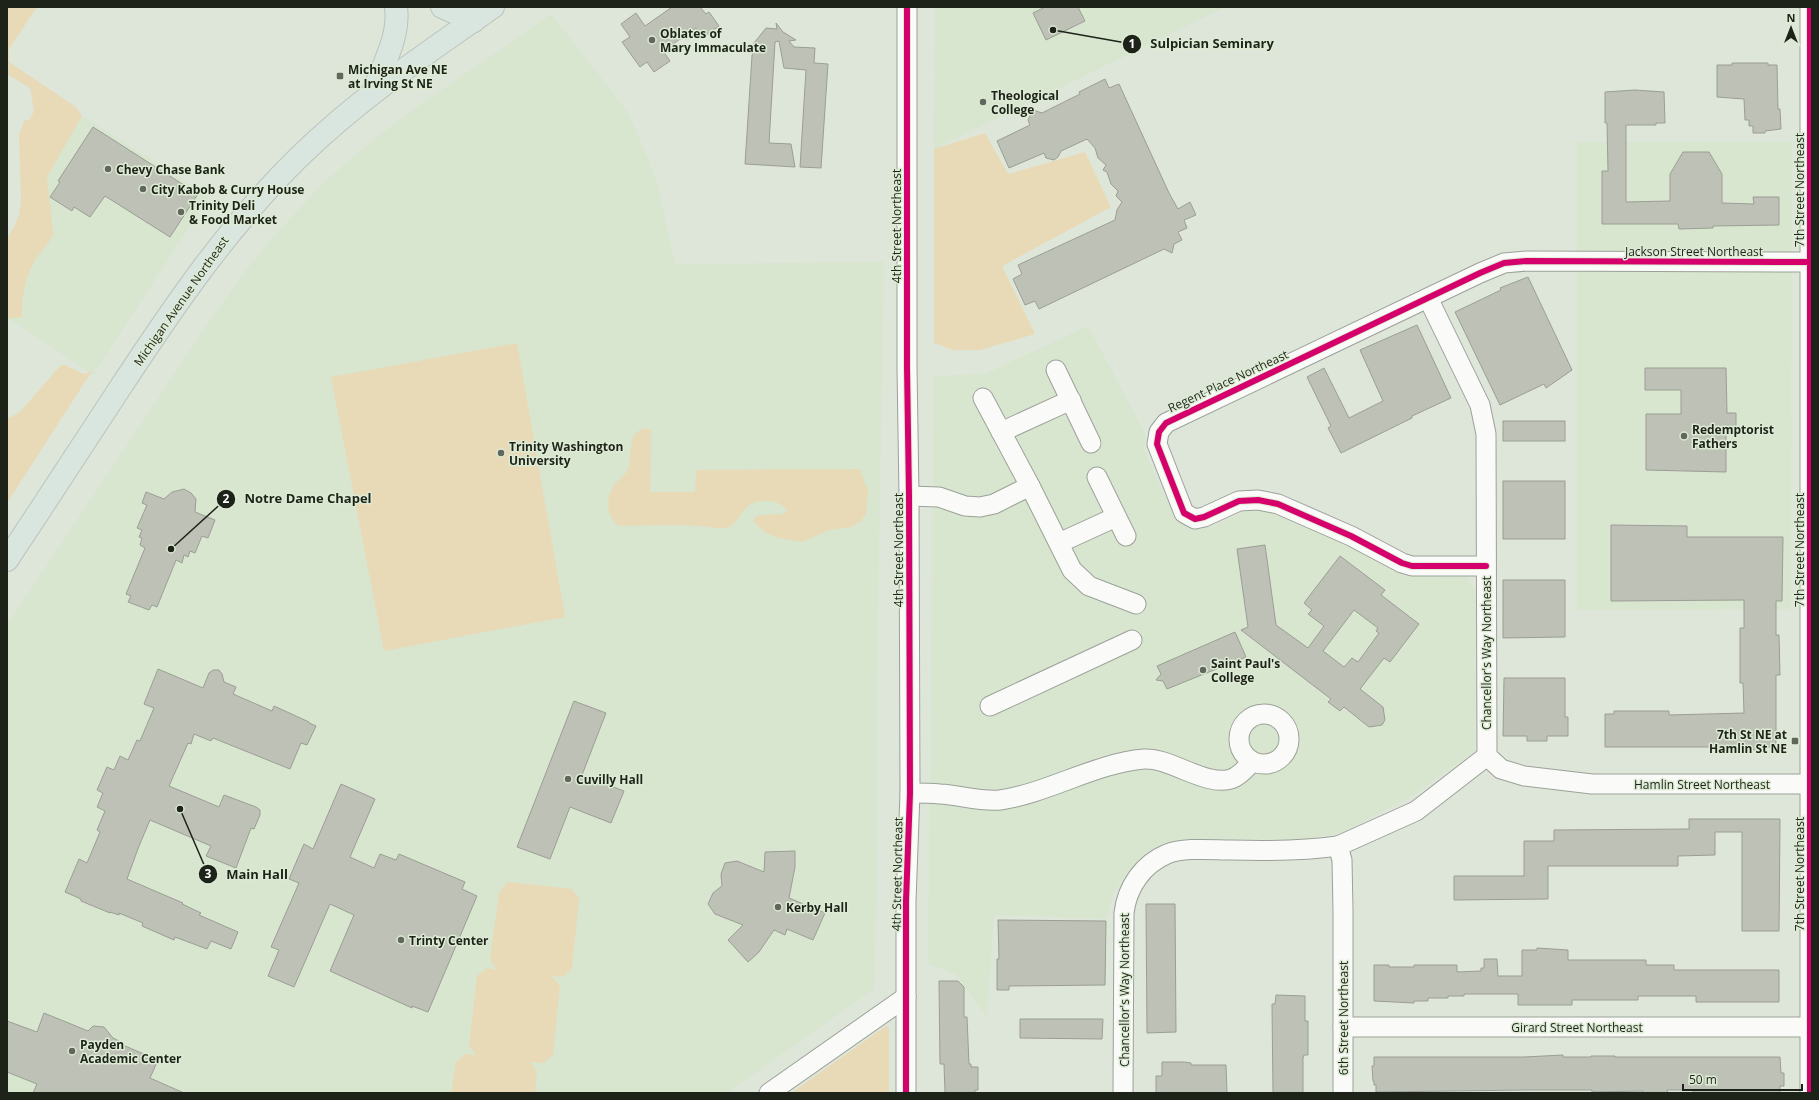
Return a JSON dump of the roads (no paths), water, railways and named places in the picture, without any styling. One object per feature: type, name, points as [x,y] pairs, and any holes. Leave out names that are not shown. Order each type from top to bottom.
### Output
[{"type":"main road","points":[[373,92],[396,29],[396,7]]},
{"type":"main road","points":[[442,7],[474,20]]},
{"type":"main road","name":"Michigan Avenue Northeast","points":[[7,560],[160,328],[213,254],[250,209],[290,166],[333,125],[373,92],[493,7]]},
{"type":"street","name":"4th Street Northeast","points":[[906,1093],[906,901],[910,793],[909,496],[906,367],[907,7]]},
{"type":"street","name":"7th Street Northeast","points":[[1810,7],[1810,1093]]},
{"type":"street","name":"Regent Place Northeast","points":[[1486,566],[1412,566],[1402,563],[1351,536],[1278,504],[1258,500],[1239,501],[1204,517],[1195,519],[1184,513],[1157,444],[1159,432],[1166,423],[1504,263],[1527,261],[1577,262]]},
{"type":"street","name":"Jackson Street Northeast","points":[[1577,262],[1811,262]]},
{"type":"street","name":"Chancellor's Way Northeast","points":[[1123,1085],[1124,913],[1130,889],[1146,868],[1168,853],[1190,850],[1303,851],[1338,846],[1416,811],[1486,756],[1486,434],[1480,405],[1428,298]]},
{"type":"street","points":[[1056,370],[1091,443]]},
{"type":"street","points":[[983,398],[1030,486],[1072,570],[1088,586],[1136,604]]},
{"type":"street","points":[[1001,432],[1071,400]]},
{"type":"street","points":[[1097,477],[1126,536]]},
{"type":"street","points":[[909,496],[939,497],[965,506],[980,507],[994,504],[1030,486]]},
{"type":"street","points":[[1059,543],[1116,517]]},
{"type":"street","points":[[990,706],[1132,640]]},
{"type":"street","name":"Hamlin Street Northeast","points":[[1486,756],[1501,769],[1524,776],[1592,784],[1811,784]]},
{"type":"street","points":[[910,793],[940,794],[982,800],[1000,800],[1025,794],[1122,762],[1156,759],[1193,774],[1215,779],[1231,779],[1242,772],[1252,762]]},
{"type":"street","name":"6th Street Northeast","points":[[1338,846],[1342,860],[1343,1093]]},
{"type":"street","points":[[769,1093],[906,997]]},
{"type":"street","name":"Girard Street Northeast","points":[[1343,1027],[1810,1027]]},
{"type":"place","name":"Sulpician Seminary","points":[[1053,30]]},
{"type":"place","name":"Oblates of Mary Immaculate","points":[[652,40]]},
{"type":"place","name":"Michigan Ave NE at Irving St NE","points":[[340,76]]},
{"type":"place","name":"Theological College","points":[[983,102]]},
{"type":"place","name":"Chevy Chase Bank","points":[[108,169]]},
{"type":"place","name":"City Kabob & Curry House","points":[[143,189]]},
{"type":"place","name":"Trinity Deli & Food Market","points":[[181,212]]},
{"type":"place","name":"Redemptorist Fathers","points":[[1684,436]]},
{"type":"place","name":"Trinity Washington University","points":[[501,453]]},
{"type":"place","name":"Notre Dame Chapel","points":[[171,549]]},
{"type":"place","name":"Saint Paul's College","points":[[1203,670]]},
{"type":"place","name":"7th St NE at Hamlin St NE","points":[[1795,741]]},
{"type":"place","name":"Cuvilly Hall","points":[[568,779]]},
{"type":"place","name":"Main Hall","points":[[180,809]]},
{"type":"place","name":"Kerby Hall","points":[[778,907]]},
{"type":"place","name":"Trinty Center","points":[[401,940]]},
{"type":"place","name":"Payden Academic Center","points":[[72,1051]]}]
